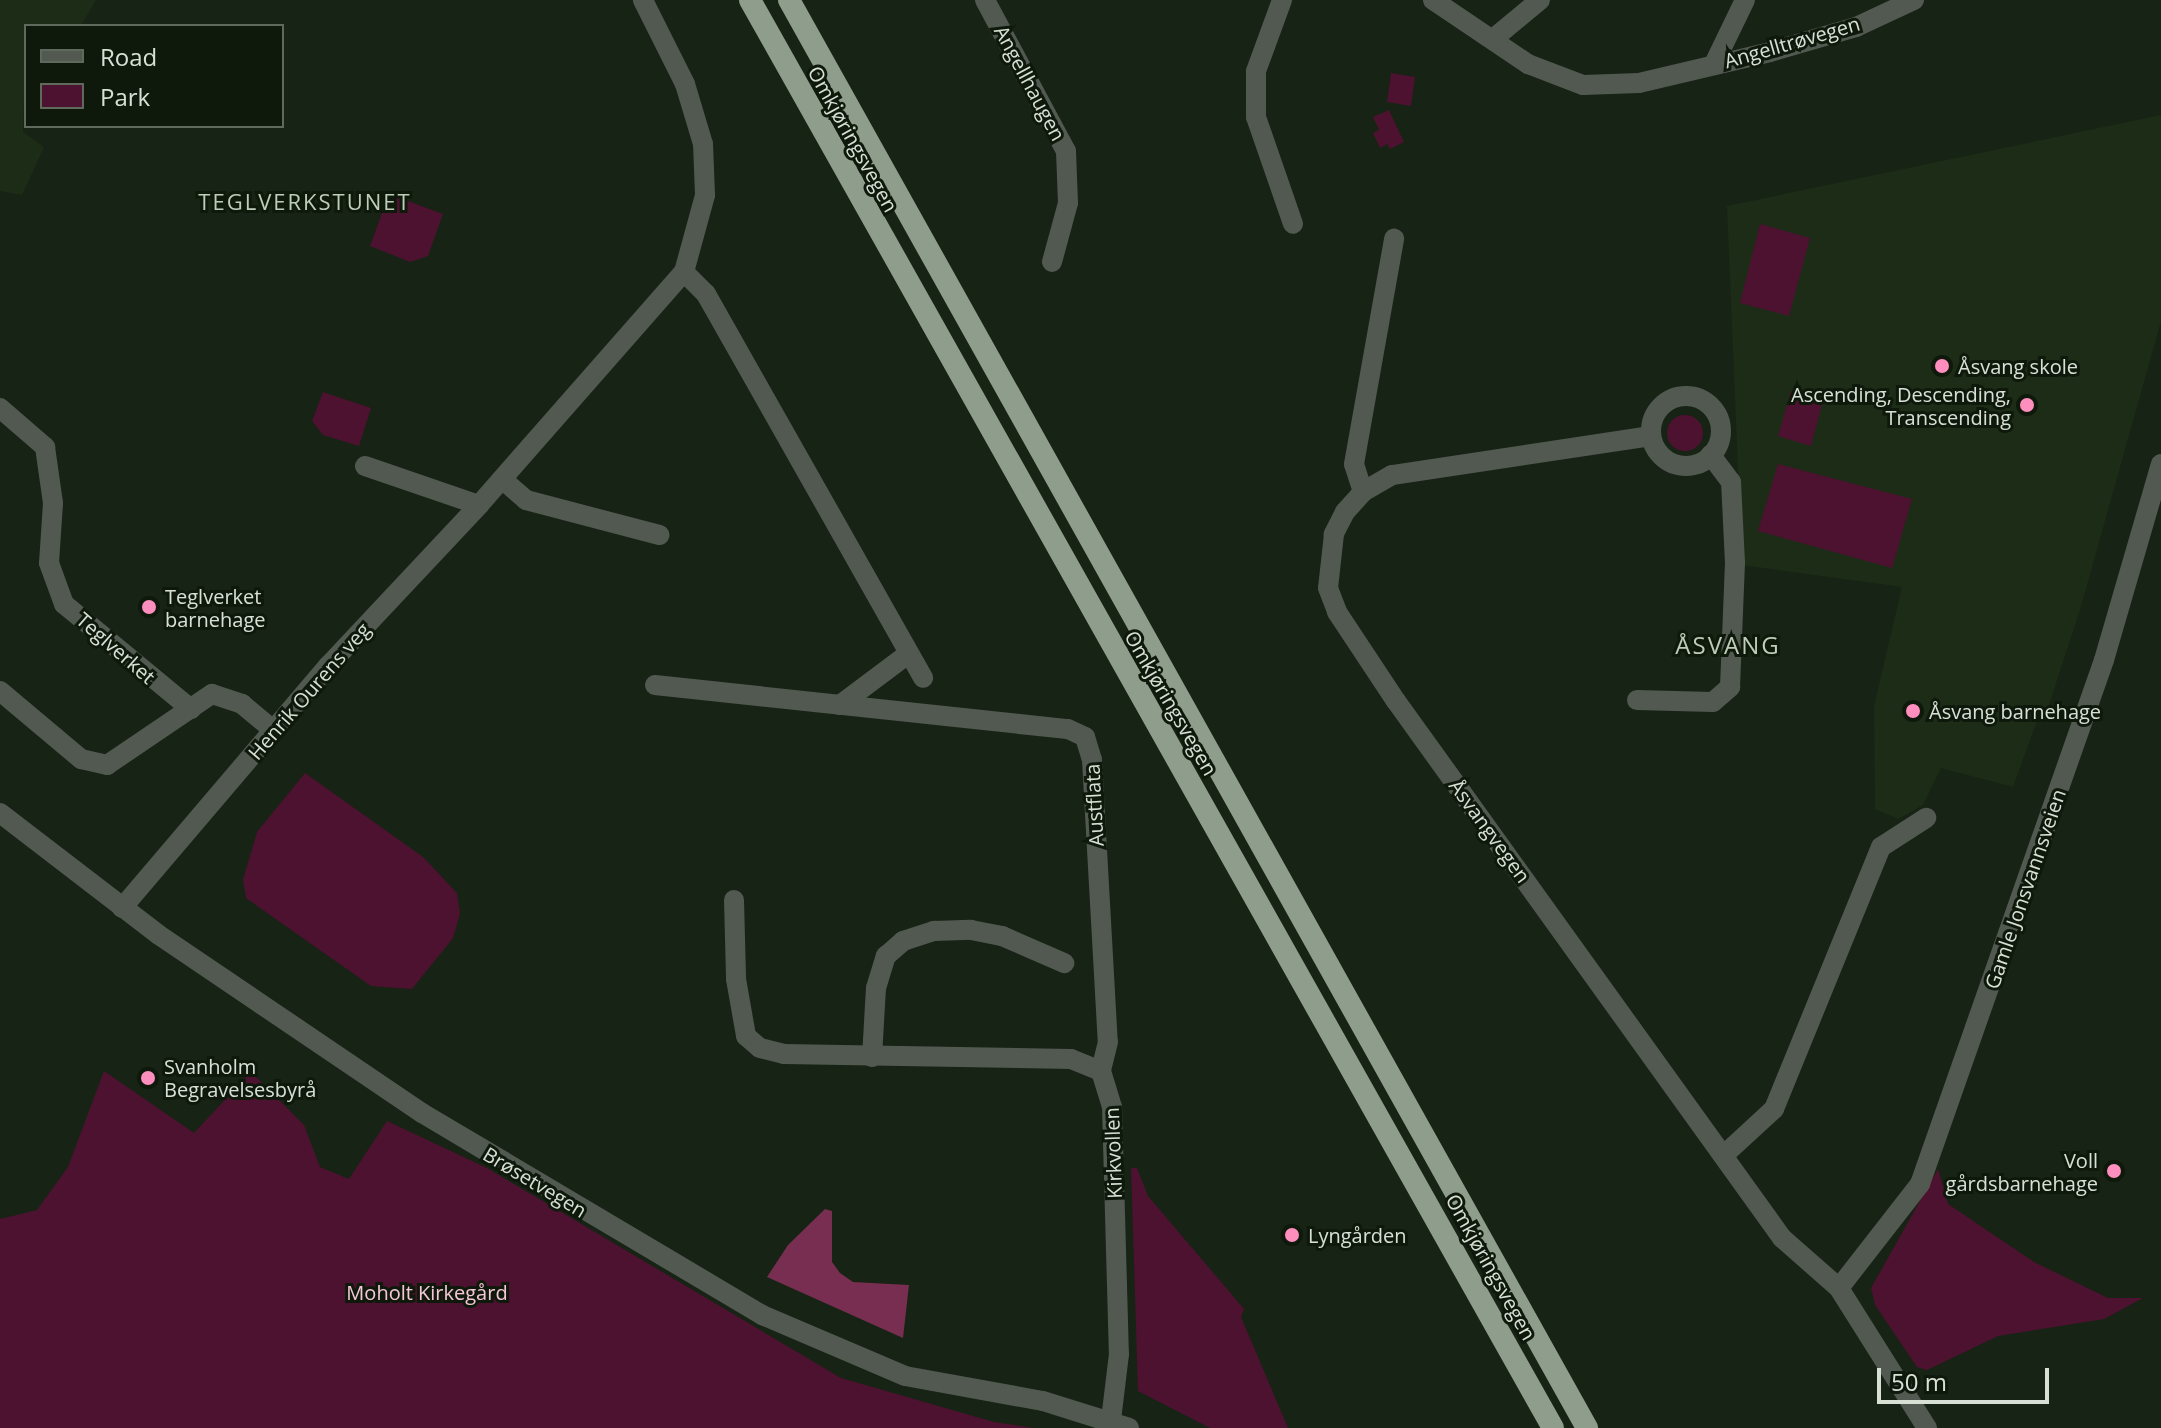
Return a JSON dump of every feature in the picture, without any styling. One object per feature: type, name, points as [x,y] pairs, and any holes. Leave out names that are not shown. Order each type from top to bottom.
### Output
[{"type":"highway","name":"Omkjøringsvegen","points":[[750,0],[1553,1428]]},
{"type":"highway","name":"Omkjøringsvegen","points":[[789,0],[1587,1428]]},
{"type":"street","name":"Henrik Ourens veg","points":[[122,908],[273,730],[479,505],[684,272],[705,195],[703,144],[685,84],[643,0]]},
{"type":"street","name":"Angellhaugen","points":[[985,0],[1066,151],[1068,203],[1052,262]]},
{"type":"street","points":[[1282,0],[1256,71],[1256,117],[1293,224]]},
{"type":"street","name":"Angelltrøvegen","points":[[1433,0],[1528,64],[1583,85],[1639,83],[1714,64],[1856,27],[1914,0]]},
{"type":"street","points":[[1493,39],[1540,0]]},
{"type":"street","name":"Angelltrøvegen","points":[[1714,64],[1745,0]]},
{"type":"street","points":[[1363,492],[1354,464],[1394,239]]},
{"type":"street","points":[[684,272],[700,286],[720,319],[923,678]]},
{"type":"street","points":[[1699,398],[1720,423],[1720,440],[1711,455],[1683,466],[1657,451],[1651,436],[1652,422],[1670,399],[1699,398]]},
{"type":"street","name":"Teglverket","points":[[0,408],[45,447],[53,503],[49,563],[64,604],[191,709]]},
{"type":"street","name":"Åsvangvegen","points":[[1651,436],[1392,475],[1363,492],[1334,534],[1328,588],[1337,612],[1782,1238],[1839,1288],[1927,1428]]},
{"type":"street","points":[[1637,700],[1713,702],[1730,687],[1735,563],[1731,482],[1711,455]]},
{"type":"street","name":"Gamle Jonsvannsveien","points":[[1839,1288],[1920,1184],[2104,660],[2161,464]]},
{"type":"street","points":[[365,466],[479,505]]},
{"type":"street","points":[[502,479],[526,500],[659,535]]},
{"type":"street","points":[[840,705],[908,654]]},
{"type":"street","name":"Austflata","points":[[655,685],[1068,729],[1085,737],[1092,760],[1108,1042],[1108,1062],[1101,1071]]},
{"type":"street","points":[[0,691],[81,759],[107,765],[212,694],[242,704],[273,730]]},
{"type":"street","name":"Brøsetvegen","points":[[0,813],[122,908],[422,1113],[762,1315],[842,1354],[905,1376],[1043,1401],[1120,1424]]},
{"type":"street","points":[[1724,1155],[1774,1109],[1881,847],[1926,818]]},
{"type":"street","points":[[734,900],[736,979],[746,1036],[760,1048],[784,1054],[1071,1059],[1101,1071]]},
{"type":"street","points":[[872,1057],[876,988],[886,956],[903,941],[934,931],[971,930],[1002,936],[1064,963]]},
{"type":"street","name":"Kirkvollen","points":[[1101,1071],[1112,1107],[1120,1424]]},
{"type":"shaded area","points":[[0,0],[96,0],[82,24],[24,24],[23,132],[44,147],[22,195],[0,191]]},
{"type":"shaded area","name":"Åsvang skole","points":[[2161,115],[2161,321],[2080,610],[2043,723],[2037,721],[2013,787],[1941,768],[1923,805],[1898,819],[1875,809],[1874,706],[1902,587],[1742,565],[1727,206]]},
{"type":"shaded area","points":[[825,1209],[832,1211],[832,1262],[840,1273],[853,1282],[909,1285],[903,1338],[767,1277],[788,1245]]},
{"type":"green space","points":[[1391,73],[1415,77],[1411,106],[1387,102]]},
{"type":"green space","points":[[1389,110],[1404,142],[1390,149],[1387,144],[1380,148],[1373,133],[1379,130],[1373,117]]},
{"type":"green space","points":[[389,194],[443,214],[428,256],[410,262],[370,246]]},
{"type":"green space","points":[[1760,224],[1810,238],[1789,316],[1740,303]]},
{"type":"green space","points":[[1791,391],[1823,400],[1811,446],[1778,436]]},
{"type":"green space","points":[[323,392],[371,408],[359,446],[323,435],[312,421]]},
{"type":"green space","points":[[1685,415],[1698,420],[1703,433],[1698,446],[1685,451],[1672,446],[1667,433],[1672,420]]},
{"type":"green space","points":[[1778,464],[1912,499],[1892,568],[1758,531]]},
{"type":"green space","points":[[305,773],[423,857],[457,893],[460,914],[453,938],[412,989],[371,986],[246,898],[243,880],[257,832]]},
{"type":"green space","name":"Moholt Kirkegård","points":[[104,1071],[194,1133],[251,1072],[304,1125],[320,1167],[349,1179],[387,1121],[487,1168],[841,1378],[994,1422],[1034,1428],[0,1428],[0,1219],[37,1210],[68,1167]]},
{"type":"green space","points":[[1131,1168],[1137,1168],[1148,1196],[1244,1309],[1241,1317],[1288,1428],[1210,1428],[1138,1391]]},
{"type":"green space","points":[[1938,1169],[1948,1204],[2034,1262],[2108,1298],[2143,1298],[2104,1319],[1998,1336],[1927,1370],[1917,1367],[1875,1305],[1871,1288]]},
{"type":"place","name":"Åsvang skole","points":[[1942,366]]},
{"type":"place","name":"Ascending, Descending, Transcending","points":[[2027,405]]},
{"type":"place","name":"Teglverket barnehage","points":[[149,607]]},
{"type":"place","name":"Åsvang barnehage","points":[[1913,711]]},
{"type":"place","name":"Svanholm Begravelsesbyrå","points":[[148,1078]]},
{"type":"place","name":"Voll gårdsbarnehage","points":[[2114,1171]]},
{"type":"place","name":"Lyngården","points":[[1292,1235]]},
{"type":"district","name":"TEGLVERKSTUNET","points":[[305,202]]},
{"type":"district","name":"ÅSVANG","points":[[1728,645]]}]
